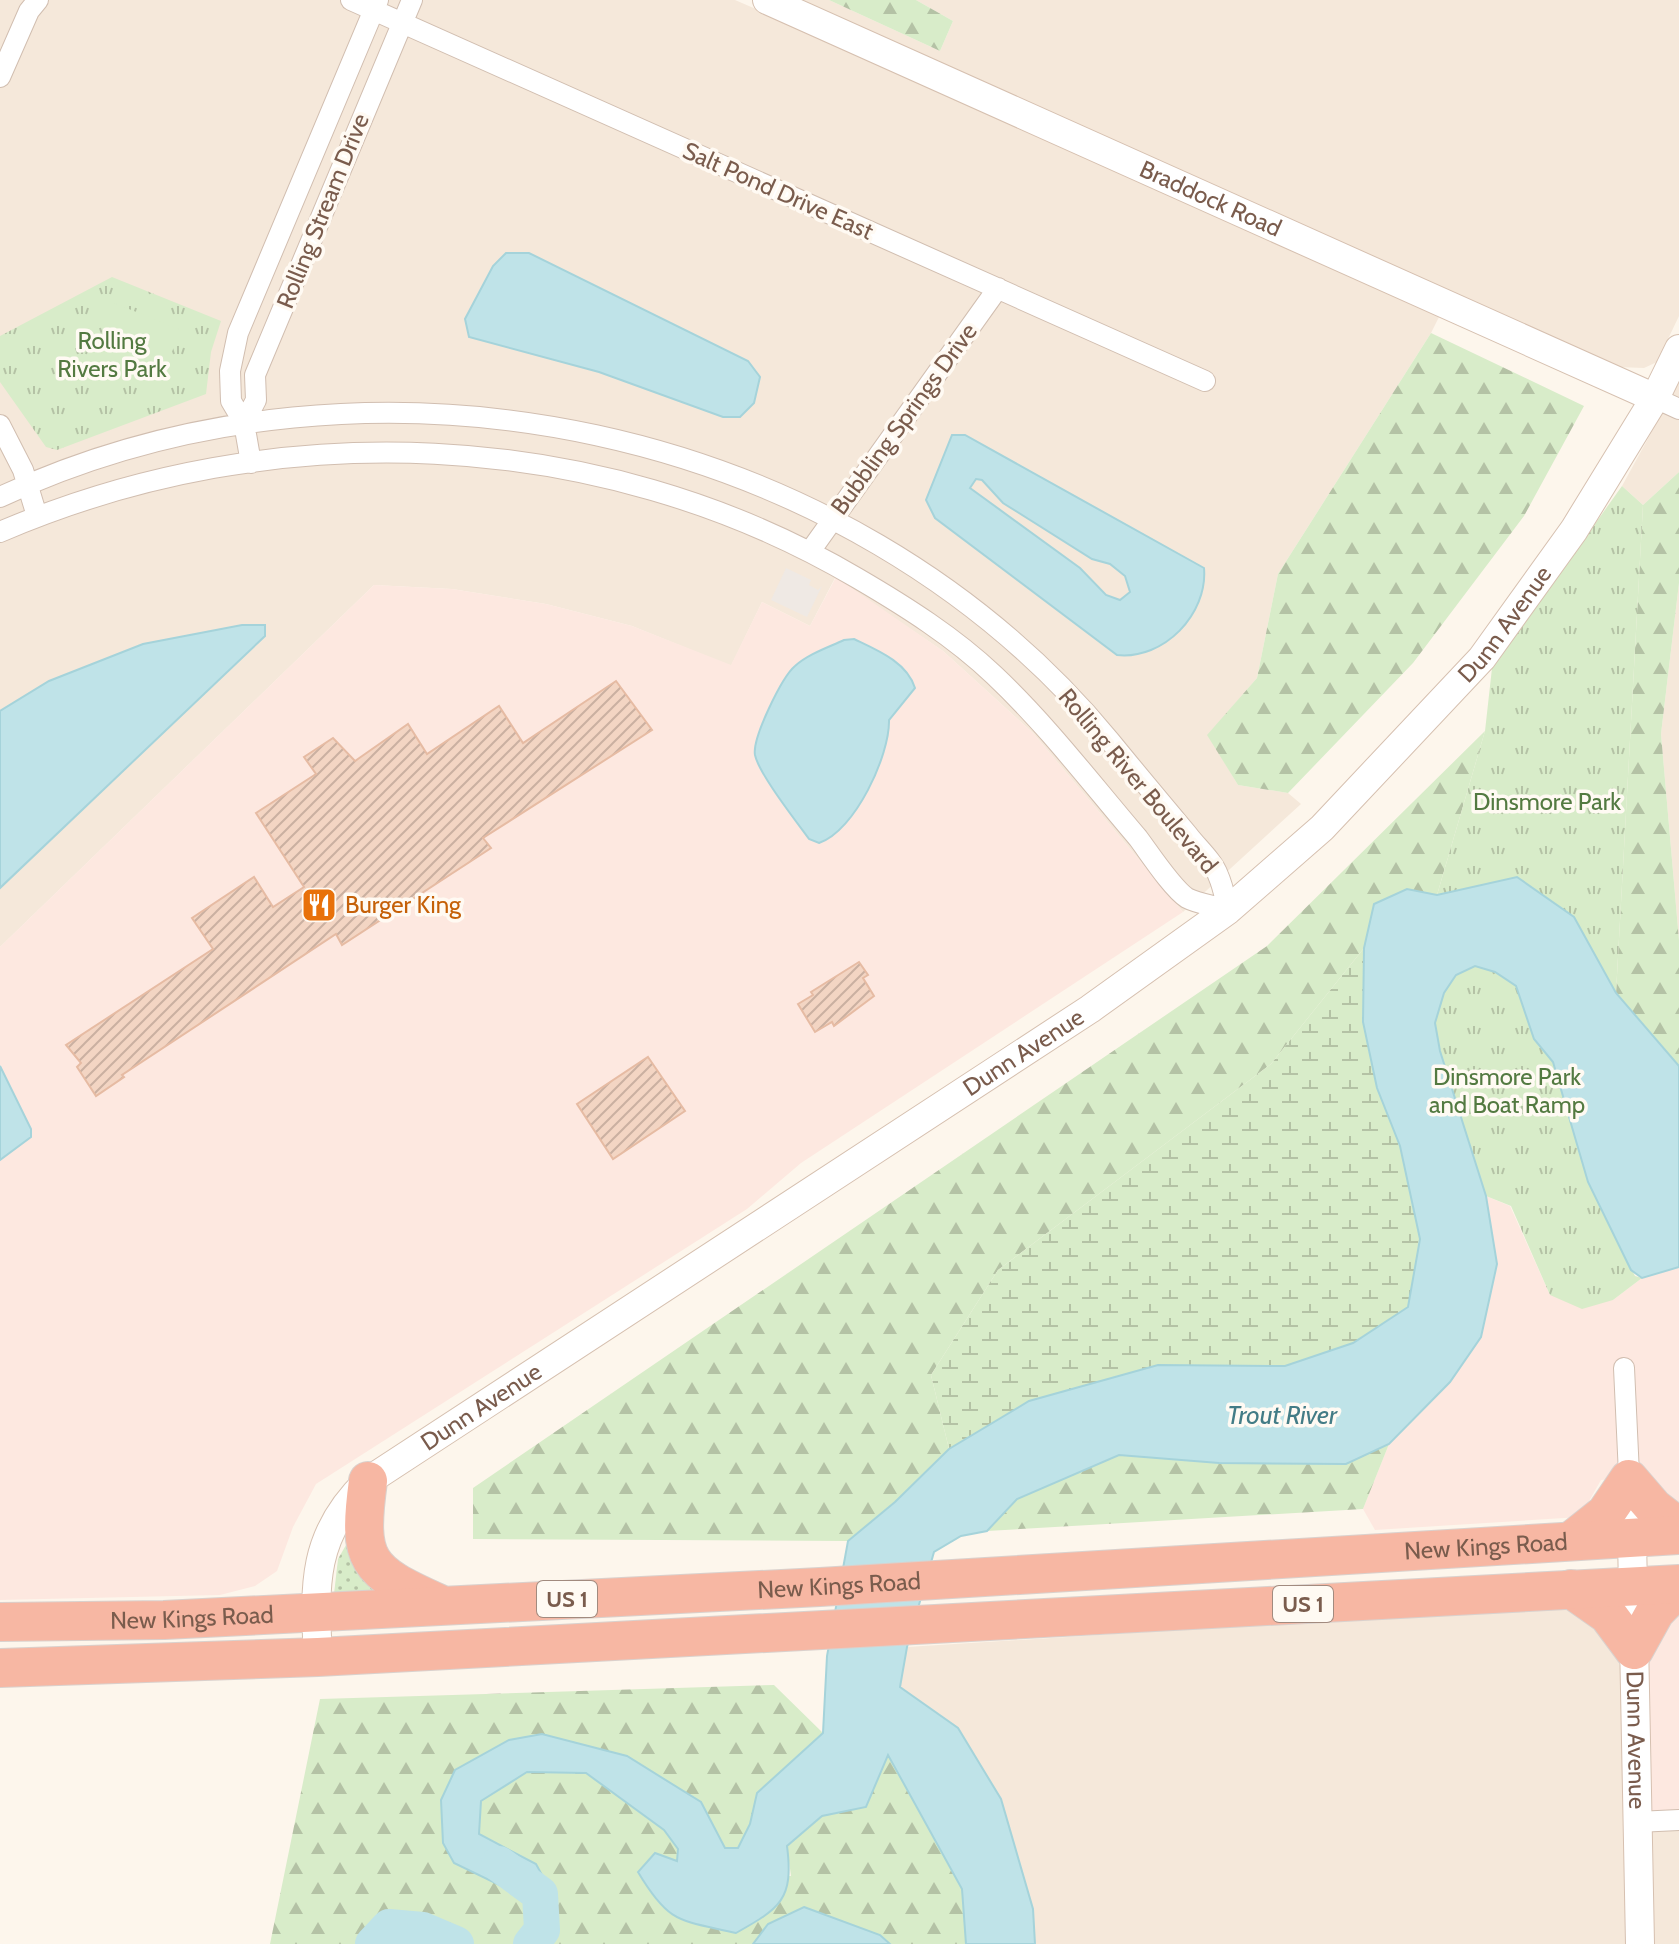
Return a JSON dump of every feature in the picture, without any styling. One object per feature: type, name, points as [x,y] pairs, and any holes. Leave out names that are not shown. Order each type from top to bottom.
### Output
[{"type":"highway","points":[[1571,1541],[1606,1513],[1629,1479],[1654,1508],[1679,1527]]},
{"type":"highway","points":[[368,1481],[363,1532],[374,1567],[393,1583],[444,1606]]},
{"type":"highway","name":"New Kings Road","points":[[0,1622],[315,1612],[820,1587],[1679,1535]]},
{"type":"highway","points":[[1571,1589],[1608,1615],[1634,1650],[1655,1612],[1679,1586]]},
{"type":"highway","name":"New Kings Road","points":[[0,1668],[318,1657],[1571,1589],[1679,1586]]},
{"type":"main road","name":"Braddock Road","points":[[767,0],[1667,403]]},
{"type":"main road","name":"Dunn Avenue","points":[[318,1657],[316,1571],[323,1548],[348,1500],[368,1481],[1090,1009],[1228,910],[1322,828],[1482,658],[1667,403],[1679,349]]},
{"type":"main road","name":"Dunn Avenue","points":[[1632,1538],[1640,1944]]},
{"type":"street","points":[[0,77],[29,11],[38,0]]},
{"type":"street","name":"Salt Pond Drive East","points":[[351,0],[376,5],[402,23],[1205,381]]},
{"type":"street","name":"Rolling Stream Drive","points":[[244,423],[256,400],[255,375],[412,0]]},
{"type":"street","name":"Rolling Stream Drive","points":[[251,463],[244,423],[231,401],[230,371],[238,333],[376,5]]},
{"type":"street","name":"Bubbling Springs Drive","points":[[811,550],[998,288]]},
{"type":"street","name":"Rolling River Boulevard","points":[[0,497],[90,461],[159,441],[244,423],[337,415],[431,413],[527,422],[631,441],[768,488],[832,517],[906,559],[954,592],[1015,642],[1084,709],[1217,872],[1228,910]]},
{"type":"street","points":[[0,425],[28,484],[37,516]]},
{"type":"street","name":"Rolling River Boulevard","points":[[0,532],[100,494],[174,475],[347,452],[434,452],[506,458],[584,471],[656,491],[730,514],[811,550],[906,606],[990,672],[1036,717],[1187,898],[1228,910]]},
{"type":"street","points":[[1624,1368],[1632,1538]]},
{"type":"street","points":[[1637,1822],[1679,1820]]},
{"type":"shaded area","points":[[0,0],[735,0],[1129,170],[1442,311],[1278,574],[1257,678],[1208,735],[1238,785],[1288,793],[1301,804],[1183,912],[1033,733],[943,651],[835,578],[810,626],[762,602],[731,666],[632,626],[546,604],[452,589],[374,585],[0,947]]},
{"type":"shaded area","points":[[792,0],[829,0],[940,51],[953,21],[916,0],[1679,0],[1679,316],[1657,362],[1644,368],[1617,367]]},
{"type":"shaded area","points":[[1679,382],[1679,472],[1643,505],[1622,486]]},
{"type":"shaded area","points":[[786,568],[811,580],[809,585],[818,590],[822,586],[807,617],[771,600]]},
{"type":"shaded area","points":[[836,577],[943,651],[1033,733],[1183,912],[801,1163],[747,1209],[316,1484],[293,1527],[277,1571],[255,1586],[220,1595],[0,1600],[0,947],[374,585],[452,589],[546,604],[632,626],[731,665],[762,602],[810,626]]},
{"type":"shaded area","points":[[1679,583],[1679,940],[1661,734]]},
{"type":"shaded area","points":[[1486,1196],[1510,1206],[1550,1295],[1613,1300],[1642,1278],[1679,1267],[1679,1511],[1648,1476],[1601,1480],[1580,1517],[1375,1530],[1363,1509],[1389,1444],[1450,1382],[1497,1264]]},
{"type":"shaded area","points":[[1679,1604],[1679,1830],[1645,1832],[1644,1651]]},
{"type":"shaded area","points":[[1573,1605],[1616,1649],[1624,1685],[1631,1944],[1035,1944],[1033,1909],[1001,1799],[900,1688],[907,1647]]},
{"type":"shaded area","points":[[1679,1830],[1679,1944],[1648,1944],[1645,1832]]},
{"type":"green space","points":[[829,0],[916,0],[953,21],[940,51]]},
{"type":"green space","name":"Rolling Rivers Park","points":[[112,277],[221,321],[211,352],[206,394],[57,450],[46,447],[0,382],[0,336]]},
{"type":"green space","points":[[114,303],[181,330],[161,378],[94,351]]},
{"type":"green space","points":[[1431,333],[1584,406],[1524,516],[1413,663],[1288,793],[1238,785],[1207,735],[1257,678],[1278,574]]},
{"type":"green space","points":[[1679,472],[1679,583],[1661,734],[1679,940],[1679,1066],[1616,993],[1643,505]]},
{"type":"green space","name":"Dinsmore Park","points":[[1622,486],[1643,505],[1616,993],[1574,917],[1437,895],[1485,731],[1492,668]]},
{"type":"green space","points":[[1485,731],[1437,895],[1407,889],[1375,904],[1364,948],[1271,1064],[998,1270],[931,1375],[949,1449],[895,1502],[848,1541],[473,1539],[473,1488],[1267,946]]},
{"type":"green space","points":[[1364,948],[1363,1022],[1377,1088],[1400,1146],[1420,1239],[1408,1307],[1353,1343],[1285,1366],[1158,1365],[1029,1401],[949,1449],[931,1375],[998,1270],[1271,1064]]},
{"type":"green space","name":"Dinsmore Park and Boat Ramp","points":[[1474,965],[1495,972],[1516,986],[1534,1039],[1553,1062],[1588,1182],[1635,1276],[1642,1278],[1613,1300],[1582,1309],[1550,1295],[1511,1206],[1486,1196],[1440,1051],[1435,1023],[1444,993],[1456,975]]},
{"type":"green space","points":[[1389,1444],[1363,1509],[987,1531],[1017,1499],[1119,1455],[1219,1463],[1346,1464]]},
{"type":"green space","points":[[346,1545],[372,1591],[334,1594],[338,1559]]},
{"type":"green space","points":[[774,1685],[823,1733],[757,1793],[750,1824],[738,1848],[725,1848],[701,1802],[627,1757],[542,1734],[441,1800],[503,1885],[526,1898],[536,1864],[478,1834],[481,1801],[527,1772],[586,1773],[664,1830],[678,1849],[678,1861],[638,1872],[791,1876],[787,1846],[822,1816],[866,1807],[888,1754],[962,1889],[966,1944],[890,1944],[879,1935],[768,1924],[753,1944],[270,1944],[320,1699]]},
{"type":"water","points":[[506,253],[529,253],[748,361],[760,377],[754,403],[740,417],[723,417],[599,372],[469,337],[465,319],[493,266]]},
{"type":"water","points":[[952,435],[965,435],[1204,568],[1199,602],[1180,631],[1166,642],[1134,655],[1117,655],[935,518],[926,500]],"holes":[[[976,479],[982,480],[1003,503],[1092,559],[1110,564],[1125,576],[1130,592],[1120,600],[1106,595],[1080,568],[970,488]]]},
{"type":"water","points":[[242,625],[265,625],[265,636],[0,888],[0,711],[49,681],[143,644]]},
{"type":"water","points":[[854,639],[898,664],[915,688],[889,720],[884,752],[857,808],[832,836],[819,843],[809,839],[770,785],[758,763],[755,747],[769,708],[789,672],[819,651]]},
{"type":"water","name":"Trout River","points":[[1517,877],[1574,917],[1616,993],[1679,1066],[1679,1267],[1642,1278],[1631,1270],[1588,1182],[1553,1062],[1534,1039],[1516,986],[1495,972],[1475,966],[1456,975],[1444,993],[1435,1023],[1440,1051],[1486,1196],[1497,1264],[1481,1337],[1450,1382],[1389,1444],[1346,1464],[1219,1463],[1119,1455],[1017,1499],[987,1531],[961,1536],[934,1552],[907,1647],[900,1687],[958,1728],[1001,1799],[1033,1909],[1035,1944],[966,1944],[962,1889],[888,1755],[866,1807],[822,1816],[787,1846],[788,1879],[781,1900],[764,1916],[736,1933],[688,1922],[658,1902],[638,1872],[655,1853],[677,1861],[678,1849],[664,1830],[586,1773],[527,1772],[481,1801],[479,1834],[536,1864],[550,1890],[526,1898],[454,1863],[443,1843],[441,1800],[455,1770],[509,1740],[542,1734],[627,1756],[701,1802],[725,1848],[738,1848],[750,1824],[757,1793],[823,1733],[827,1656],[848,1541],[895,1502],[949,1449],[1029,1401],[1158,1365],[1285,1366],[1353,1343],[1408,1307],[1420,1239],[1400,1146],[1377,1088],[1363,1022],[1364,948],[1374,904],[1407,889],[1437,895]]},
{"type":"water","points":[[0,1066],[31,1129],[31,1137],[0,1160]]},
{"type":"water","points":[[804,1907],[880,1935],[890,1944],[753,1944],[768,1924]]},
{"type":"building","points":[[616,681],[652,730],[483,838],[491,848],[342,945],[336,934],[122,1075],[124,1077],[96,1096],[77,1067],[81,1063],[66,1045],[213,949],[192,918],[254,877],[273,907],[304,887],[256,813],[316,774],[304,757],[333,738],[355,761],[408,724],[427,754],[499,706],[523,743]]},
{"type":"building","points":[[859,962],[868,975],[863,978],[874,996],[834,1026],[832,1022],[815,1032],[798,1004],[813,995],[811,992]]},
{"type":"building","points":[[648,1057],[685,1111],[613,1159],[577,1104]]},
{"type":"waterway","points":[[499,1864],[540,1894],[542,1930],[531,1944]]},
{"type":"waterway","points":[[373,1944],[389,1927],[423,1930],[456,1944]]},
{"type":"place","name":"Burger King","points":[[319,905]]}]
